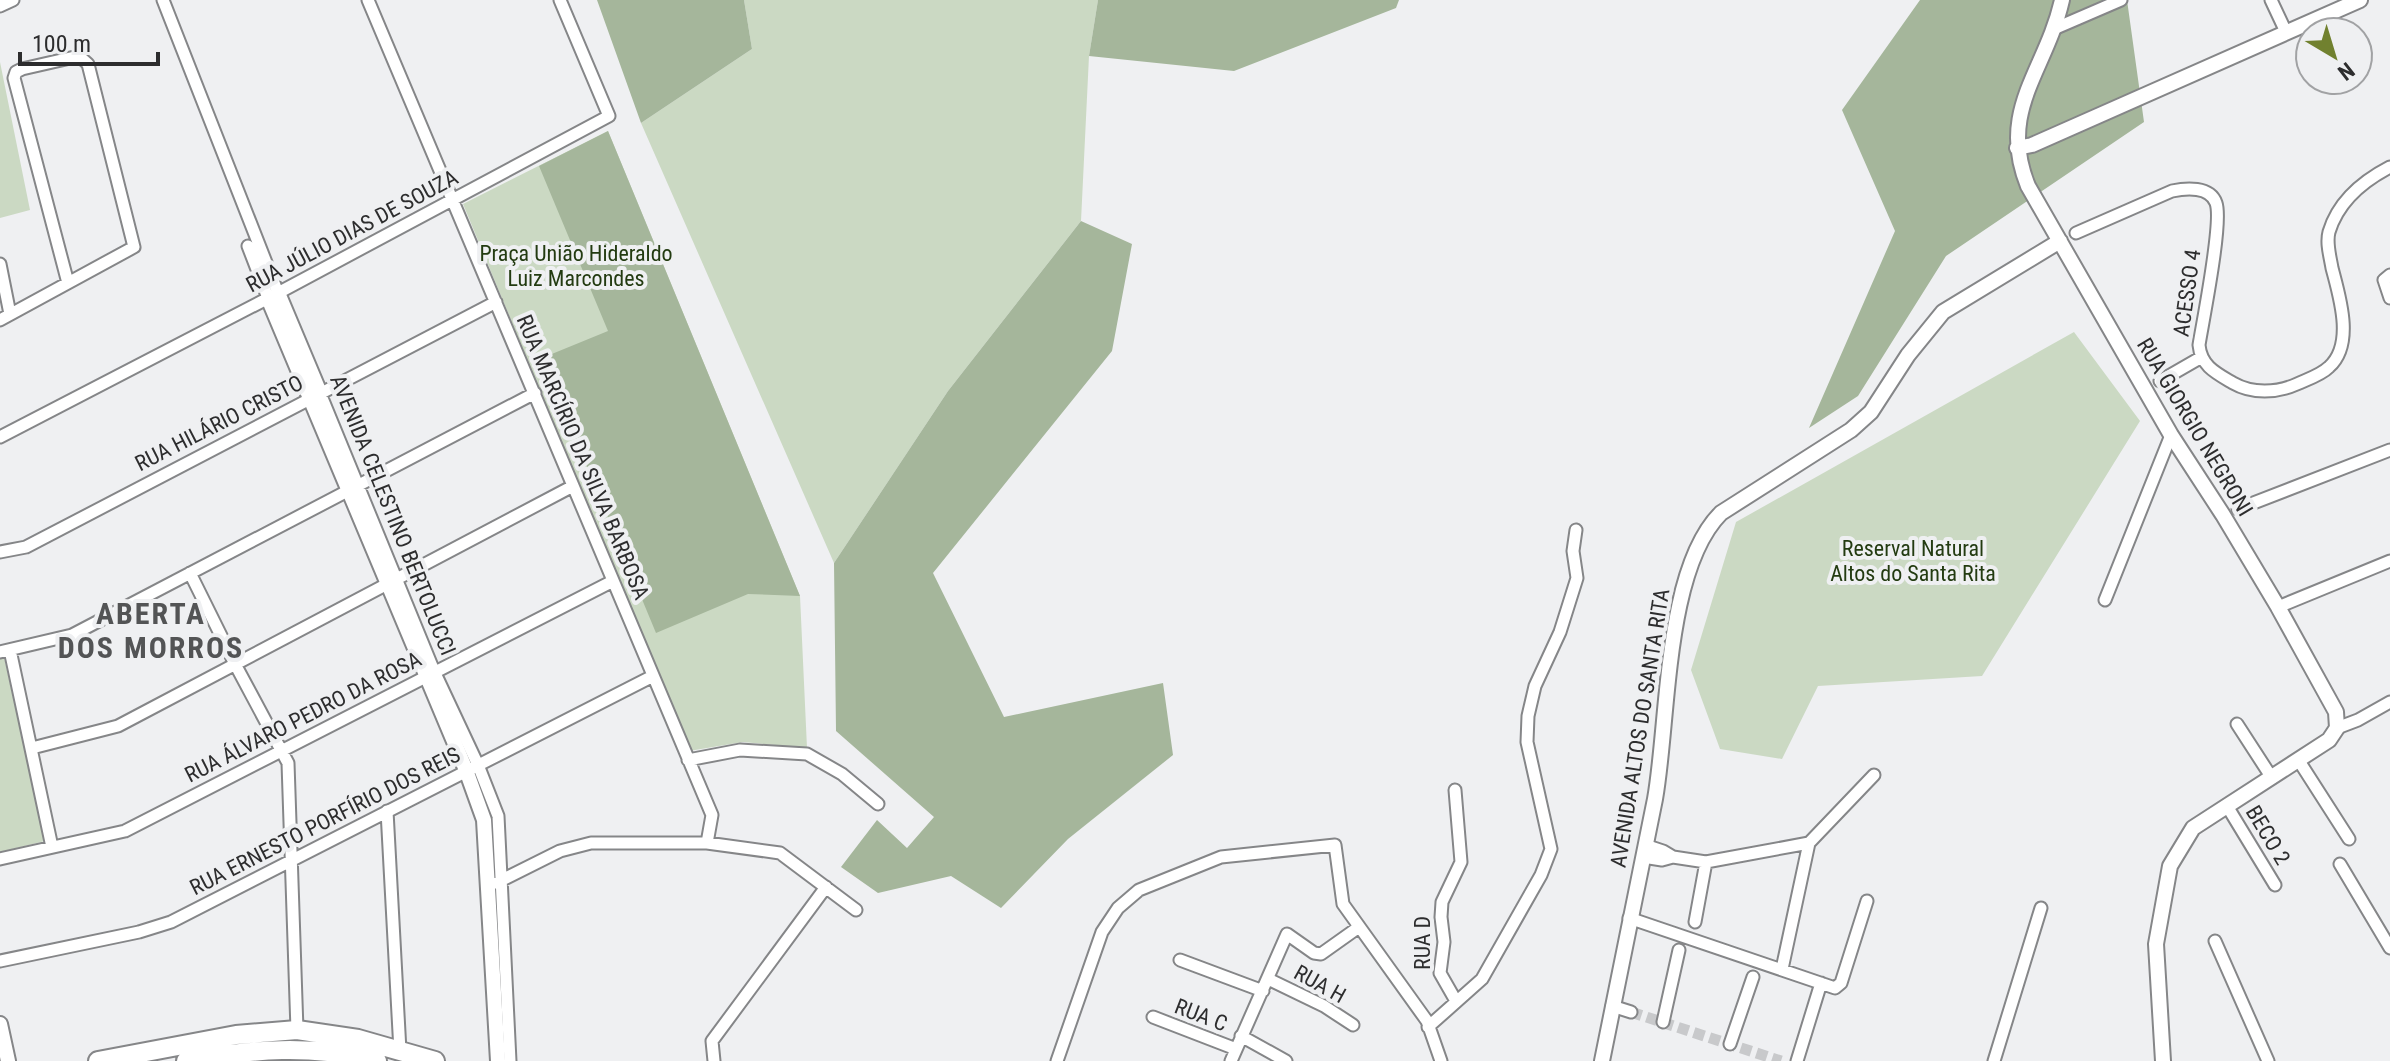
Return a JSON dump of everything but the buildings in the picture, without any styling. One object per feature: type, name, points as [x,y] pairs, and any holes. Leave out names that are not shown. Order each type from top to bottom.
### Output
[{"type":"main road","points":[[98,1061],[236,1035],[297,1030],[358,1039],[435,1061]]},
{"type":"main road","points":[[186,1061],[244,1050],[297,1048],[377,1061]]},
{"type":"street","points":[[0,6],[13,0]]},
{"type":"street","name":"AVENIDA CELESTINO BERTOLUCCI","points":[[163,0],[273,295],[472,767],[495,883],[510,1061]]},
{"type":"street","name":"RUA MARCÍRIO DA SILVA BARBOSA","points":[[368,0],[712,815],[707,843]]},
{"type":"street","name":"RUA JÚLIO DIAS DE SOUZA","points":[[0,437],[609,116],[560,0]]},
{"type":"street","points":[[2017,148],[2021,105],[2056,28],[2062,0]]},
{"type":"street","points":[[2056,28],[2121,0]]},
{"type":"street","points":[[2271,0],[2284,28]]},
{"type":"street","points":[[2284,28],[2336,0]]},
{"type":"street","points":[[2017,148],[2031,137],[2111,105],[2192,67],[2360,0]]},
{"type":"street","points":[[0,264],[5,317],[129,251],[134,247],[88,64],[79,56],[22,69],[16,72],[14,78],[68,283]]},
{"type":"street","name":"RUA GIORGIO NEGRONI","points":[[2017,148],[2028,186],[2171,435],[2223,515],[2329,695],[2336,712],[2337,728]]},
{"type":"street","name":"ACESSO 4","points":[[2076,233],[2172,191],[2184,188],[2209,194],[2216,201],[2217,211],[2199,345],[2200,358],[2208,367],[2235,384],[2258,392],[2291,387],[2332,365],[2338,354],[2344,323],[2328,236],[2345,201],[2390,167]]},
{"type":"street","name":"AVENIDA ALTOS DO SANTA RITA","points":[[1602,1061],[1655,796],[1665,728],[1671,647],[1687,578],[1709,525],[1721,513],[1851,430],[1871,412],[1908,355],[1943,312],[2060,241]]},
{"type":"street","name":"AVENIDA CELESTINO BERTOLUCCI","points":[[248,246],[273,295]]},
{"type":"street","points":[[2390,275],[2384,280],[2390,298]]},
{"type":"street","name":"RUA HILÁRIO CRISTO","points":[[0,552],[26,547],[496,302]]},
{"type":"street","points":[[2160,381],[2200,358]]},
{"type":"street","points":[[52,847],[32,748],[5,651],[72,635],[535,393]]},
{"type":"street","points":[[2105,600],[2171,435]]},
{"type":"street","points":[[2238,509],[2390,450]]},
{"type":"street","points":[[32,748],[118,726],[573,486]]},
{"type":"street","points":[[1428,1027],[1482,979],[1541,875],[1551,849],[1527,742],[1528,716],[1535,686],[1560,632],[1577,578],[1573,551],[1576,530]]},
{"type":"street","points":[[2278,607],[2390,561]]},
{"type":"street","points":[[190,573],[288,763],[297,1030]]},
{"type":"street","name":"RUA ÁLVARO PEDRO DA ROSA","points":[[0,859],[125,831],[613,581]]},
{"type":"street","name":"RUA ERNESTO PORFÍRIO DOS REIS","points":[[0,961],[160,925],[293,862],[653,676]]},
{"type":"street","points":[[2163,1061],[2156,944],[2170,866],[2193,828],[2299,761],[2329,740],[2337,728],[2390,702]]},
{"type":"street","points":[[2237,724],[2272,778]]},
{"type":"street","points":[[688,760],[740,750],[807,754],[842,774],[878,804]]},
{"type":"street","points":[[2299,761],[2349,839]]},
{"type":"street","points":[[1782,969],[1809,843],[1874,775]]},
{"type":"street","name":"RUA D","points":[[1455,790],[1461,862],[1442,902],[1444,942],[1440,973],[1456,1001]]},
{"type":"street","name":"BECO 2","points":[[2227,806],[2275,885]]},
{"type":"street","points":[[387,811],[400,1051]]},
{"type":"street","points":[[495,883],[560,851],[591,843],[707,843],[780,853],[856,910]]},
{"type":"street","points":[[1644,851],[1706,862],[1809,843]]},
{"type":"street","points":[[1057,1061],[1102,932],[1118,908],[1139,890],[1221,857],[1335,845],[1343,904],[1394,973],[1428,1027],[1441,1061]]},
{"type":"street","points":[[1695,922],[1706,862]]},
{"type":"street","points":[[2340,864],[2390,948]]},
{"type":"street","name":"AVENIDA CELESTINO BERTOLUCCI","points":[[495,883],[498,1061]]},
{"type":"street","points":[[714,1061],[712,1041],[826,887]]},
{"type":"street","points":[[1629,918],[1835,988],[1841,983],[1867,901]]},
{"type":"street","points":[[1994,1061],[2041,908]]},
{"type":"street","points":[[1231,1061],[1287,934],[1314,953],[1321,954],[1359,927]]},
{"type":"street","points":[[2215,941],[2268,1061]]},
{"type":"street","points":[[1663,1022],[1679,950]]},
{"type":"street","name":"RUA H","points":[[1180,960],[1324,1006],[1353,1025]]},
{"type":"street","points":[[1730,1044],[1753,977]]},
{"type":"street","points":[[1797,1061],[1821,983]]},
{"type":"street","points":[[1612,1006],[1631,1012]]},
{"type":"street","name":"RUA C","points":[[1153,1017],[1236,1049]]},
{"type":"street","points":[[0,1024],[8,1061]]},
{"type":"street","points":[[1241,1036],[1286,1061]]},
{"type":"green space","points":[[597,0],[744,0],[752,49],[641,123]]},
{"type":"green space","points":[[744,0],[1098,0],[1089,56],[1081,221],[948,391],[834,563],[641,123],[752,49]]},
{"type":"green space","points":[[1098,0],[1399,0],[1396,8],[1234,71],[1089,56]]},
{"type":"green space","points":[[1920,0],[2127,0],[2144,122],[1946,256],[1858,396],[1809,428],[1895,231],[1842,110]]},
{"type":"green space","points":[[0,62],[30,210],[0,218]]},
{"type":"green space","name":"Praça União Hideraldo Luiz Marcondes","points":[[608,131],[800,596],[807,748],[743,742],[689,751],[463,204]]},
{"type":"green space","points":[[608,131],[800,596],[748,594],[656,633],[542,358],[608,331],[539,166]]},
{"type":"green space","points":[[1081,221],[1132,244],[1112,351],[933,573],[1004,717],[1163,683],[1173,755],[1068,839],[1001,908],[951,876],[878,893],[841,867],[877,820],[907,848],[934,817],[836,731],[834,563],[948,391]]},
{"type":"green space","name":"Reserval Natural Altos do Santa Rita","points":[[2074,332],[2140,421],[1982,676],[1818,686],[1782,759],[1720,749],[1691,670],[1736,522]]},
{"type":"green space","points":[[4,657],[45,841],[0,852],[0,658]]},
{"type":"tunnel","points":[[1631,1012],[1781,1061]]},
{"type":"district","name":"ABERTA DOS MORROS","points":[[151,630]]}]
